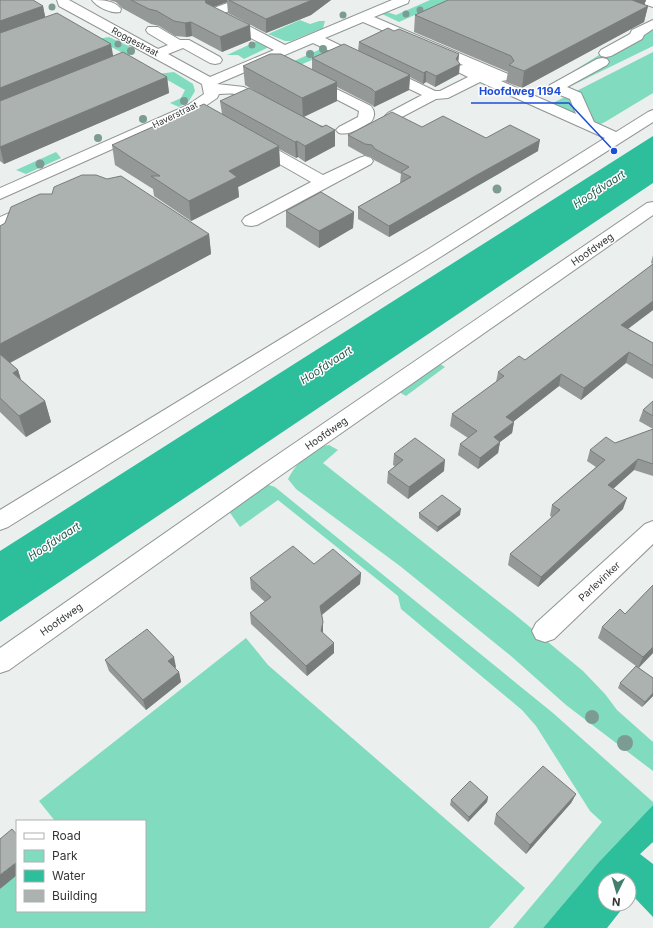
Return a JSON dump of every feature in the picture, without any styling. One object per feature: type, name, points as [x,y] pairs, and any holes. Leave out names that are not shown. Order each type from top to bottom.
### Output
[{"type":"street","name":"Roggestraat","points":[[63,0],[64,3],[155,52],[210,86]]},
{"type":"street","points":[[98,0],[115,9]]},
{"type":"street","points":[[210,86],[267,58],[403,0]]},
{"type":"street","points":[[645,0],[653,3]]},
{"type":"street","points":[[242,2],[213,13],[286,50]]},
{"type":"street","points":[[70,19],[84,14]]},
{"type":"street","points":[[364,17],[503,76]]},
{"type":"street","points":[[396,31],[411,24]]},
{"type":"street","points":[[541,96],[604,58],[637,36],[637,33],[653,24]]},
{"type":"street","points":[[153,30],[179,45]]},
{"type":"street","points":[[314,38],[433,95],[443,95],[479,77]]},
{"type":"street","points":[[422,42],[420,50],[617,138]]},
{"type":"street","points":[[138,57],[184,43],[216,60]]},
{"type":"street","points":[[267,58],[280,65]]},
{"type":"street","points":[[301,75],[366,109],[366,119],[344,130]]},
{"type":"street","points":[[210,86],[239,90],[281,113]]},
{"type":"street","name":"Haverstraat","points":[[0,194],[73,169],[193,108],[212,95],[210,86]]},
{"type":"street","points":[[555,88],[576,96],[588,125]]},
{"type":"street","points":[[393,116],[433,95]]},
{"type":"street","points":[[193,108],[207,116]]},
{"type":"street","points":[[0,521],[436,252],[653,115]]},
{"type":"street","points":[[241,136],[323,182]]},
{"type":"street","points":[[251,221],[365,161]]},
{"type":"street","points":[[0,223],[49,200]]},
{"type":"street","name":"Hoofdweg","points":[[0,662],[270,472],[653,207]]},
{"type":"street","name":"Parlevinker","points":[[545,631],[653,530]]},
{"type":"green space","points":[[430,0],[448,0],[399,22],[382,14],[387,12],[396,15]]},
{"type":"green space","points":[[203,11],[269,47],[244,59],[238,55],[227,55],[257,41],[199,12]]},
{"type":"green space","points":[[300,20],[310,24],[325,21],[323,28],[291,41],[285,41],[268,34]]},
{"type":"green space","points":[[653,24],[653,46],[569,87],[551,85],[639,30]]},
{"type":"green space","points":[[109,37],[135,49],[128,56],[97,39]]},
{"type":"green space","points":[[323,48],[333,51],[293,68],[292,62]]},
{"type":"green space","points":[[653,52],[653,93],[605,122],[598,125],[551,104]]},
{"type":"green space","points":[[174,72],[193,84],[195,91],[189,101],[179,107],[170,103],[181,98],[185,90],[157,74]]},
{"type":"green space","points":[[56,152],[61,158],[26,174],[16,170]]},
{"type":"green space","points":[[440,364],[445,367],[406,396],[399,392]]},
{"type":"green space","points":[[329,445],[338,450],[323,463],[513,613],[583,671],[605,694],[617,710],[653,742],[653,771],[566,705],[511,656],[400,566],[296,489],[288,479],[295,467],[310,452],[322,446]]},
{"type":"green space","points":[[263,483],[275,487],[553,713],[653,802],[653,805],[598,863],[543,928],[513,928],[602,822],[590,811],[536,726],[522,710],[401,609],[398,596],[278,500],[240,527],[228,510]]},
{"type":"green space","points":[[246,638],[268,665],[525,888],[489,928],[0,928],[0,889],[16,872],[16,912],[146,912],[146,820],[54,820],[39,801]]},
{"type":"water","name":"Hoofdvaart","points":[[653,136],[653,183],[0,622],[0,551]]},
{"type":"water","points":[[653,805],[653,842],[640,854],[653,864],[653,917],[637,900],[637,872],[597,872],[597,912],[620,912],[607,928],[543,928],[598,863]]},
{"type":"building","points":[[0,0],[33,0],[43,6],[0,21]]},
{"type":"building","points":[[131,0],[205,0],[206,3],[250,25],[220,37],[191,22],[185,23],[174,21],[157,11],[149,9]]},
{"type":"building","points":[[229,0],[312,0],[266,19]]},
{"type":"building","points":[[448,0],[632,0],[648,6],[524,71],[509,65],[514,61],[511,56],[415,15]]},
{"type":"building","points":[[57,13],[111,44],[0,88],[0,33]]},
{"type":"building","points":[[388,28],[394,31],[399,29],[459,54],[456,59],[460,64],[436,76],[426,71],[424,73],[359,42]]},
{"type":"building","points":[[344,44],[410,75],[375,92],[372,89],[312,58]]},
{"type":"building","points":[[123,52],[167,77],[0,147],[0,101]]},
{"type":"building","points":[[270,54],[281,54],[337,82],[302,98],[243,66]]},
{"type":"building","points":[[249,88],[322,127],[326,125],[335,130],[305,146],[220,101]]},
{"type":"building","points":[[204,104],[279,146],[229,171],[237,177],[189,201],[151,176],[160,176],[112,145]]},
{"type":"building","points":[[392,112],[422,127],[443,116],[486,138],[510,125],[540,140],[389,226],[358,207],[411,177],[401,172],[409,167],[375,149],[372,145],[365,144],[348,135]]},
{"type":"building","points":[[82,175],[96,175],[107,179],[121,176],[209,234],[0,344],[0,226],[5,223],[11,207],[40,194],[52,194],[54,187]]},
{"type":"building","points":[[321,192],[354,212],[319,231],[286,211]]},
{"type":"building","points":[[653,264],[653,301],[621,325],[653,343],[653,366],[629,352],[584,388],[561,374],[506,417],[514,422],[494,437],[500,442],[480,458],[460,444],[477,431],[452,414],[504,376],[498,372],[519,356],[525,360]]},
{"type":"building","points":[[0,354],[18,370],[13,373],[45,401],[19,416],[0,398]]},
{"type":"building","points":[[653,401],[653,416],[643,410]]},
{"type":"building","points":[[653,429],[653,464],[638,459],[608,485],[627,498],[541,577],[510,554],[560,510],[552,505],[605,460],[590,450],[606,437],[615,443]]},
{"type":"building","points":[[415,438],[445,460],[409,487],[388,472],[403,460],[394,454]]},
{"type":"building","points":[[442,495],[461,509],[438,527],[419,513]]},
{"type":"building","points":[[293,546],[314,564],[333,549],[361,573],[320,606],[323,622],[321,631],[334,643],[306,666],[250,613],[271,597],[250,578]]},
{"type":"building","points":[[653,585],[653,647],[643,657],[602,627],[620,609],[625,614]]},
{"type":"building","points":[[147,629],[174,657],[168,661],[179,672],[143,700],[105,660]]},
{"type":"building","points":[[636,666],[653,678],[653,693],[645,702],[620,683]]},
{"type":"building","points":[[543,766],[576,794],[530,845],[496,814]]},
{"type":"building","points":[[470,781],[488,797],[469,817],[451,800]]},
{"type":"building","points":[[12,829],[16,834],[16,863],[0,875],[0,839]]},
{"type":"place","name":"Hoofdweg 1194","points":[[614,151]]}]
